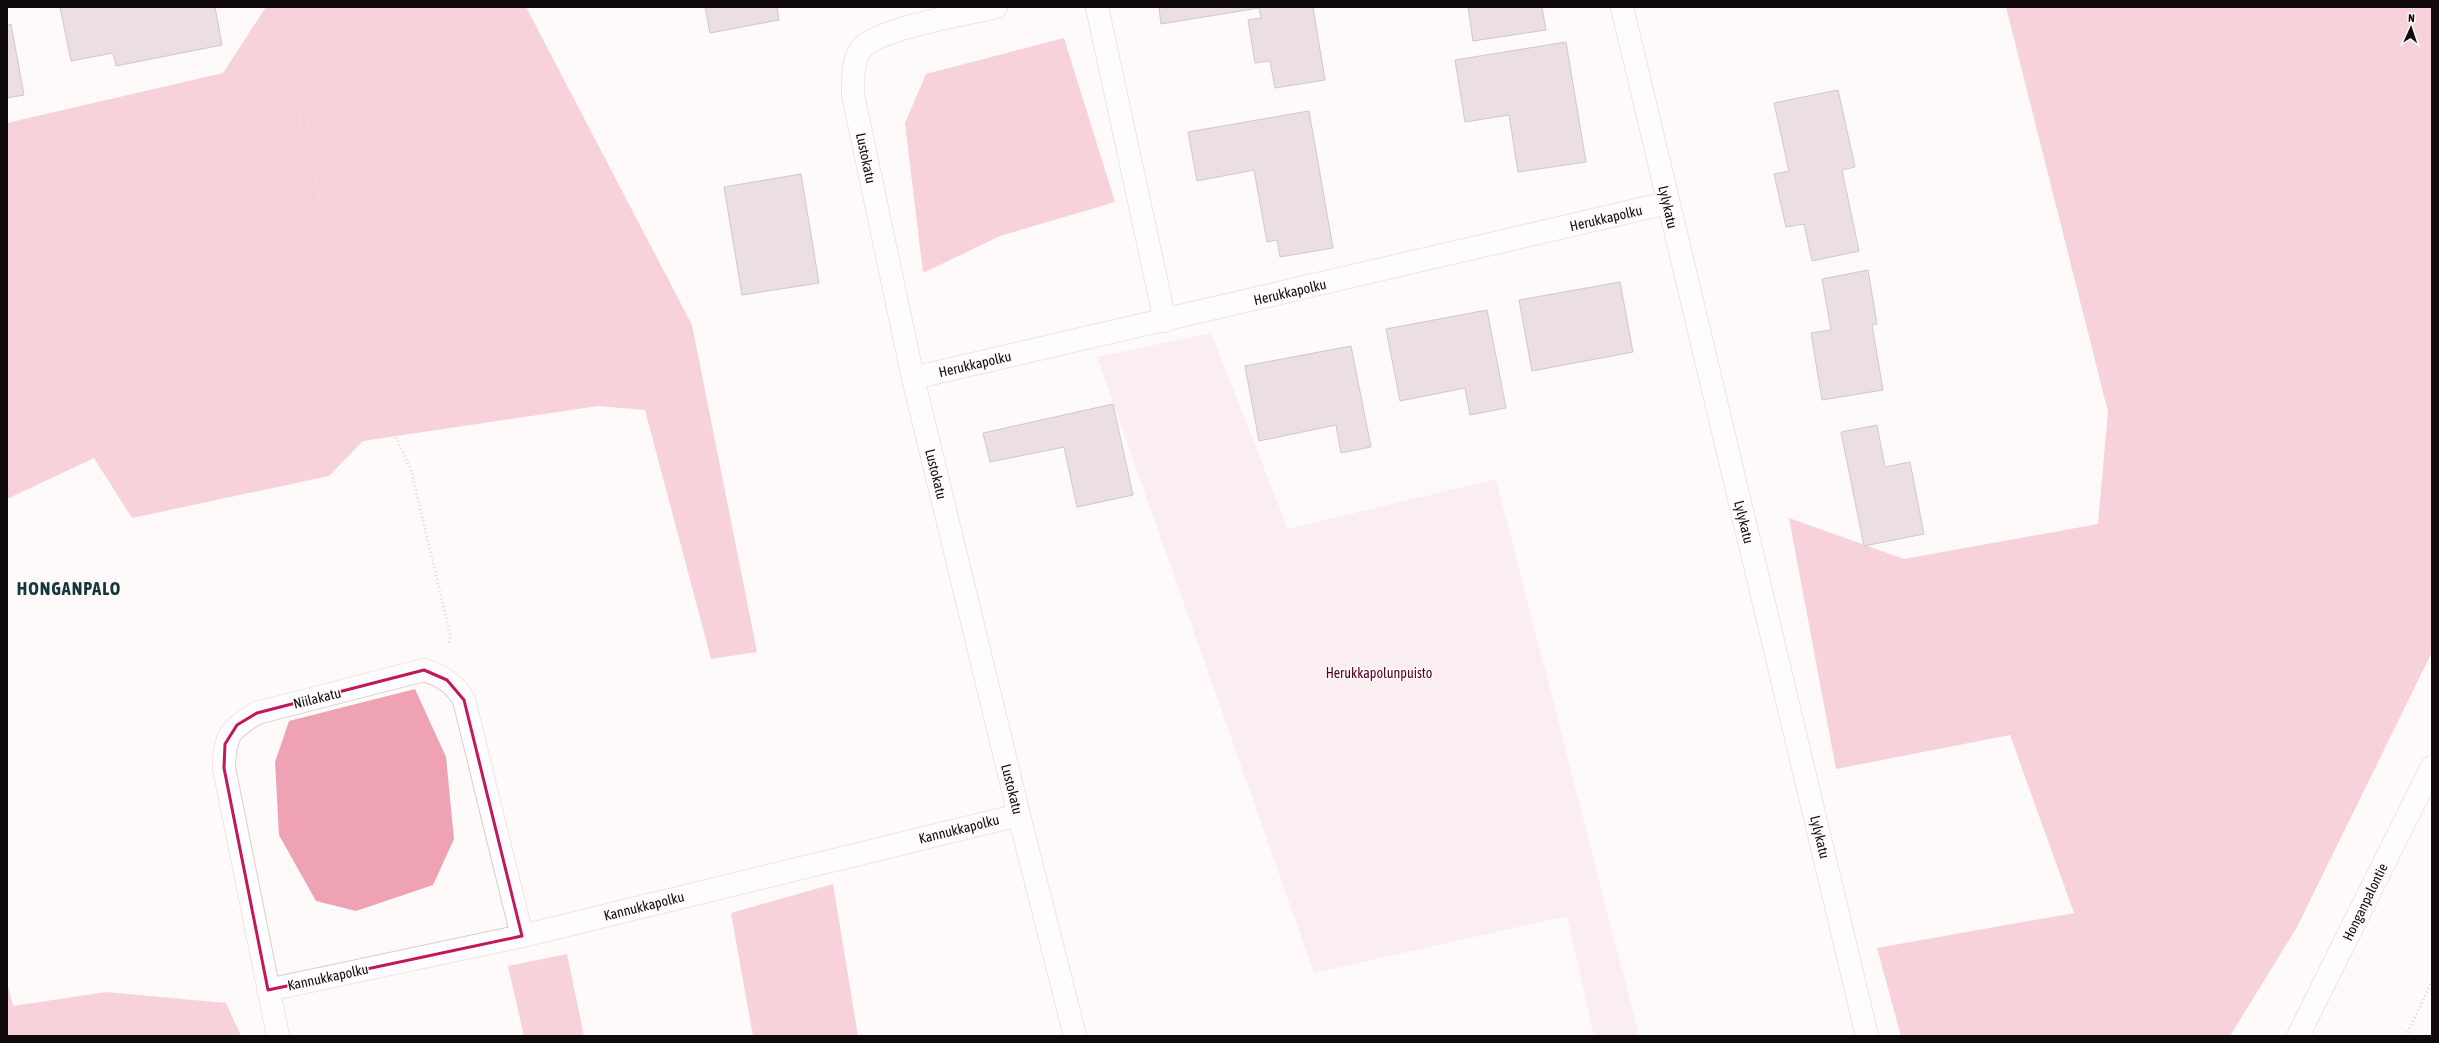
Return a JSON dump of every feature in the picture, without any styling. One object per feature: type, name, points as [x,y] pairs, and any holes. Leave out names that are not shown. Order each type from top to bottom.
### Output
[{"type":"street","name":"Lustokatu","points":[[996,7],[881,35],[862,48],[853,69],[852,95],[913,378],[1018,815],[1075,1036]]},
{"type":"street","points":[[1098,7],[1165,321]]},
{"type":"street","name":"Lylykatu","points":[[1622,7],[1868,1036]]},
{"type":"street","name":"Herukkapolku","points":[[913,378],[1668,204]]},
{"type":"street","name":"Niilakatu","points":[[278,1036],[224,768],[225,744],[237,725],[257,713],[424,670],[447,680],[456,687],[464,700],[522,936]]},
{"type":"street","name":"Honganpalontie","points":[[2298,1036],[2432,767]]},
{"type":"street","name":"Kannukkapolku","points":[[268,990],[522,936],[1018,815]]},
{"type":"path","points":[[282,7],[300,90],[319,235],[355,347],[411,470],[450,634],[447,680]]},
{"type":"path","points":[[7,331],[87,281],[209,232],[315,198]]},
{"type":"path","points":[[2406,1036],[2432,981]]},
{"type":"highlighted area","points":[[424,670],[447,680],[464,700],[522,936],[268,990],[224,768],[225,744],[237,725],[257,713]]},
{"type":"green space","name":"Herukkapolunpuisto","points":[[1211,333],[1288,529],[1496,479],[1639,1036],[1594,1036],[1567,916],[1314,973],[1097,357]]},
{"type":"shaded area","points":[[266,7],[526,7],[692,325],[757,652],[711,659],[645,410],[598,406],[363,441],[329,476],[132,518],[94,458],[7,499],[7,123],[223,73]]},
{"type":"shaded area","points":[[2006,7],[2432,7],[2432,652],[2297,927],[2230,1036],[1901,1036],[1877,948],[2074,913],[2010,735],[1836,769],[1789,518],[1904,559],[2098,524],[2108,412]]},
{"type":"shaded area","points":[[1064,38],[1115,202],[1000,236],[923,273],[905,123],[926,74]]},
{"type":"shaded area","points":[[415,689],[446,757],[454,839],[433,885],[356,911],[316,901],[279,835],[275,762],[289,721]]},
{"type":"shaded area","points":[[833,884],[858,1036],[753,1036],[731,913]]},
{"type":"shaded area","points":[[567,954],[584,1036],[524,1036],[508,966]]},
{"type":"shaded area","points":[[7,982],[13,1006],[106,992],[226,1003],[241,1036],[7,1036]]},
{"type":"building","points":[[60,7],[215,7],[222,45],[116,66],[113,53],[71,61]]},
{"type":"building","points":[[705,7],[777,7],[779,20],[710,33]]},
{"type":"building","points":[[1159,7],[1313,7],[1325,80],[1275,88],[1270,61],[1255,63],[1248,20],[1261,18],[1259,8],[1161,24]]},
{"type":"building","points":[[1468,7],[1542,7],[1546,30],[1473,41]]},
{"type":"building","points":[[11,24],[24,95],[7,98],[7,25]]},
{"type":"building","points":[[1566,42],[1586,162],[1518,172],[1509,115],[1465,122],[1455,60]]},
{"type":"building","points":[[1838,90],[1855,167],[1842,170],[1859,251],[1812,261],[1804,224],[1786,227],[1774,174],[1789,171],[1774,103]]},
{"type":"building","points":[[1309,111],[1333,248],[1280,257],[1277,240],[1267,242],[1254,170],[1197,181],[1188,132]]},
{"type":"building","points":[[801,174],[819,283],[742,295],[724,187]]},
{"type":"building","points":[[1868,270],[1877,324],[1872,325],[1883,390],[1822,400],[1811,333],[1831,330],[1822,279]]},
{"type":"building","points":[[1620,282],[1633,352],[1532,371],[1519,300]]},
{"type":"building","points":[[1487,310],[1506,408],[1470,415],[1465,388],[1400,401],[1386,329]]},
{"type":"building","points":[[1351,346],[1371,447],[1341,453],[1336,425],[1259,441],[1245,366]]},
{"type":"building","points":[[1113,404],[1133,495],[1077,507],[1064,447],[990,462],[983,433]]},
{"type":"building","points":[[1877,425],[1885,467],[1910,462],[1924,534],[1864,546],[1841,432]]},
{"type":"district","name":"HONGANPALO","points":[[69,589]]}]
